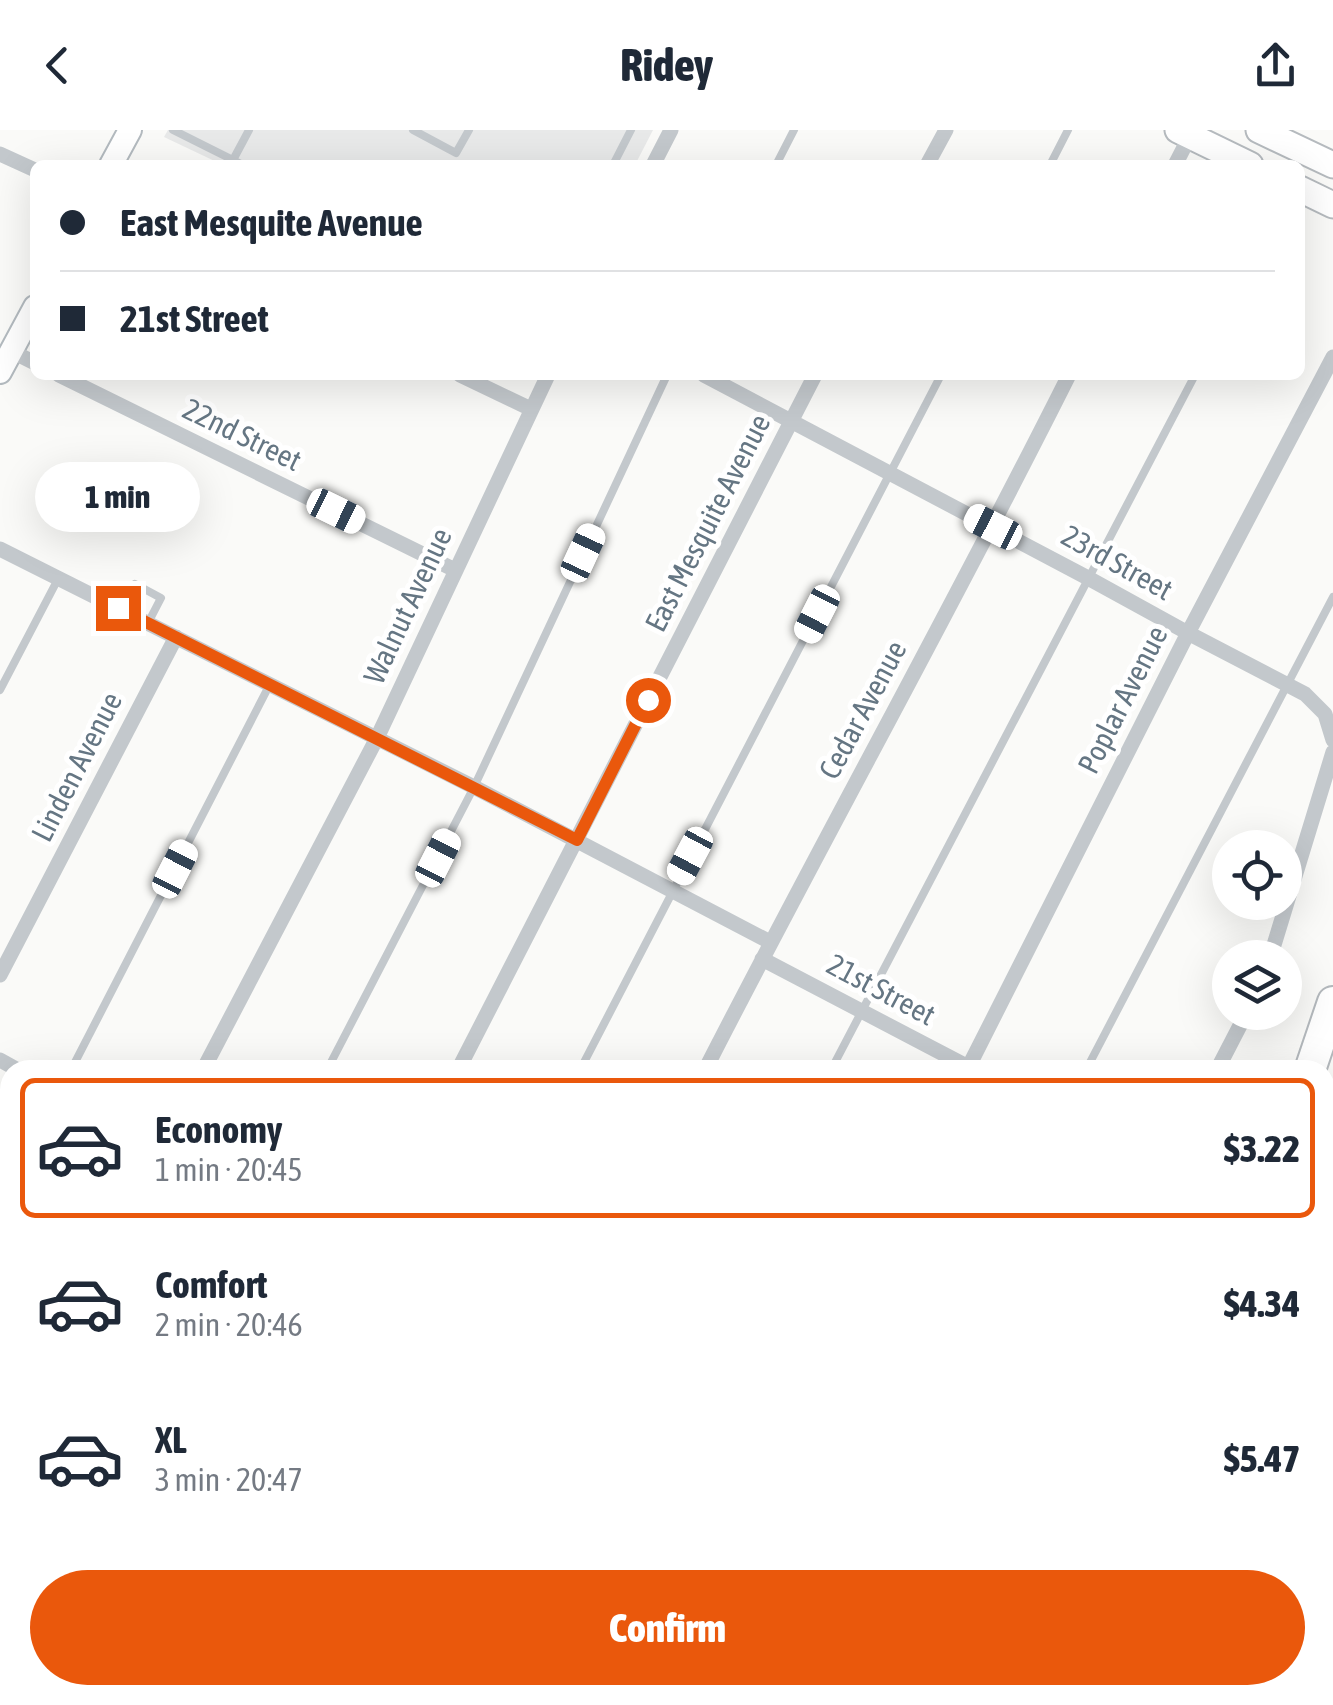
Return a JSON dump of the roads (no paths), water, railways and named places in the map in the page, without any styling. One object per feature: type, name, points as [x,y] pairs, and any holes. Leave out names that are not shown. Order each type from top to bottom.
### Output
[{"type":"highway","points":[[1313,1060],[1333,1002]]},
{"type":"main road","points":[[114,160],[130,130]]},
{"type":"main road","points":[[1259,130],[1303,142],[1333,165]]},
{"type":"main road","points":[[1187,132],[1240,160]]},
{"type":"main road","points":[[1305,191],[1333,205]]},
{"type":"main road","points":[[6,362],[30,316]]},
{"type":"street","points":[[656,160],[671,130]]},
{"type":"street","points":[[930,160],[946,130]]},
{"type":"street","points":[[1177,160],[1187,132]]},
{"type":"street","points":[[0,154],[30,168]]},
{"type":"street","name":"Poplar Avenue","points":[[974,1060],[1188,633],[1333,357]]},
{"type":"street","name":"22nd Street","points":[[69,380],[455,570]]},
{"type":"street","points":[[470,380],[531,409]]},
{"type":"street","name":"Walnut Avenue","points":[[209,1060],[377,738],[546,380]]},
{"type":"street","name":"23rd Street","points":[[713,380],[1306,694],[1325,714],[1332,735]]},
{"type":"street","name":"East Mesquite Avenue","points":[[463,1060],[812,380]]},
{"type":"street","name":"Cedar Avenue","points":[[710,1060],[993,527],[1066,380]]},
{"type":"street","points":[[0,549],[474,786],[770,942]]},
{"type":"street","name":"Linden Avenue","points":[[0,975],[176,637]]},
{"type":"street","points":[[1276,940],[1333,752]]},
{"type":"street","name":"21st Street","points":[[762,958],[953,1060]]},
{"type":"street","points":[[1222,1060],[1238,1030]]},
{"type":"lane","points":[[172,130],[233,160],[249,130]]},
{"type":"lane","points":[[413,130],[456,153],[468,130]]},
{"type":"lane","points":[[616,160],[632,130]]},
{"type":"lane","points":[[779,160],[794,130]]},
{"type":"lane","points":[[1053,160],[1068,130]]},
{"type":"lane","points":[[332,1060],[474,786],[666,380]]},
{"type":"lane","points":[[585,1060],[938,380]]},
{"type":"lane","points":[[836,1060],[1192,380]]},
{"type":"lane","points":[[0,690],[58,578]]},
{"type":"lane","points":[[135,584],[161,598],[148,623]]},
{"type":"lane","points":[[1091,1060],[1333,597]]},
{"type":"lane","points":[[76,1060],[270,684]]}]
